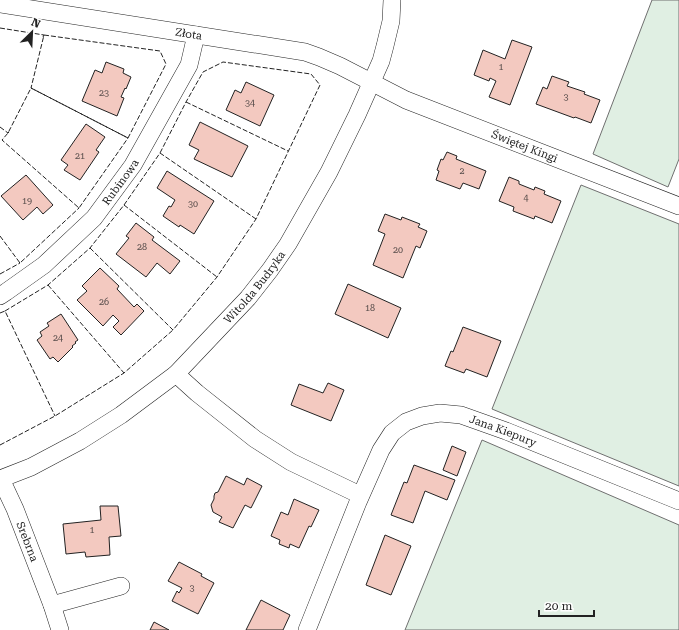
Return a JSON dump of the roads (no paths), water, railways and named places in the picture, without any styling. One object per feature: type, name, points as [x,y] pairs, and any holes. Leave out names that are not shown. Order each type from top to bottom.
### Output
[{"type":"street","name":"Witolda Budryka","points":[[1,479],[31,467],[80,441],[121,415],[176,374],[248,298],[288,244],[329,172],[357,115],[381,61],[386,46],[391,21],[392,0]]},
{"type":"street","name":"Złota","points":[[0,4],[305,52],[319,56],[371,82]]},
{"type":"street","name":"Rubinowa","points":[[0,296],[44,265],[94,218],[133,165],[182,78],[189,65],[196,35]]},
{"type":"street","name":"Świętej Kingi","points":[[371,82],[406,100],[679,206]]},
{"type":"street","points":[[176,374],[197,393],[255,439],[291,462],[360,495]]},
{"type":"street","name":"Jana Kiepury","points":[[307,630],[360,495],[381,450],[392,433],[406,422],[422,416],[440,413],[461,415],[679,502]]},
{"type":"street","name":"Srebrna","points":[[1,479],[15,509],[52,605],[60,630]]},
{"type":"street","points":[[52,605],[121,586]]}]
